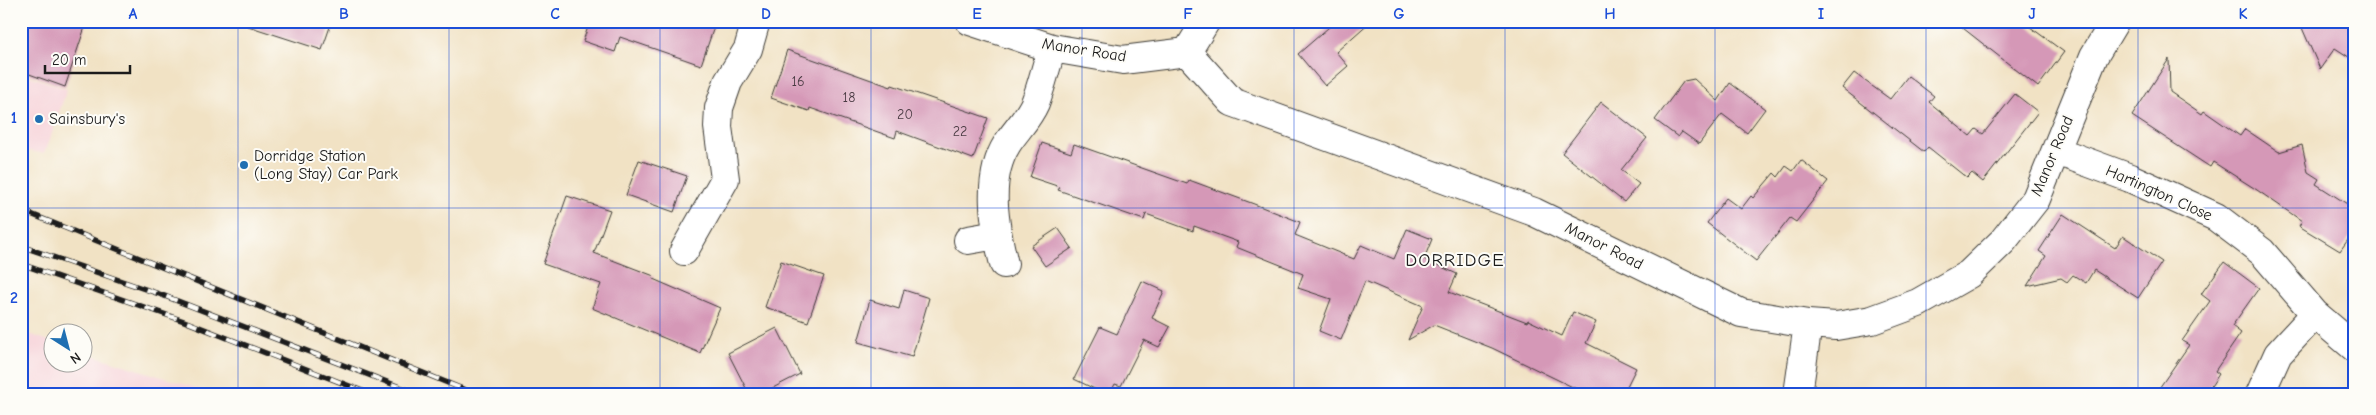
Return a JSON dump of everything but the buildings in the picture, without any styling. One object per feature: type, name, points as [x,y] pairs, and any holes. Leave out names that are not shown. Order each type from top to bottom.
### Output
[{"type":"street","points":[[684,251],[725,179],[718,127],[719,108],[728,82],[748,50],[756,21]]},
{"type":"street","name":"Manor Road","points":[[970,21],[1052,48],[1123,60],[1187,52],[1232,102],[1534,212],[1741,313],[1808,324],[1836,326],[1872,320],[1918,303],[1969,274],[2003,241],[2036,199],[2094,56],[2115,21]]},
{"type":"street","points":[[1187,52],[1206,21]]},
{"type":"street","points":[[1004,264],[997,234],[994,193],[999,161],[1006,145],[1027,118],[1035,103],[1052,48]]},
{"type":"street","name":"Hartington Close","points":[[2057,151],[2130,178],[2216,217],[2262,252],[2315,314],[2355,348]]},
{"type":"street","points":[[968,240],[997,234]]},
{"type":"street","points":[[2260,394],[2278,354],[2315,314]]},
{"type":"street","points":[[1798,394],[1808,324]]},
{"type":"shaded area","name":"Sainsbury's","points":[[21,73],[67,89],[47,148],[43,153],[21,150]]},
{"type":"shaded area","points":[[21,331],[42,338],[42,372],[92,372],[92,355],[215,394],[21,394]]},
{"type":"railway","points":[[21,210],[475,394]]},
{"type":"railway","points":[[21,246],[162,295],[418,394]]},
{"type":"railway","points":[[21,264],[184,321],[370,394]]},
{"type":"place","name":"Sainsbury's","points":[[39,119]]},
{"type":"place","name":"Dorridge Station (Long Stay) Car Park","points":[[244,165]]},
{"type":"district","name":"DORRIDGE","points":[[1455,260]]}]
